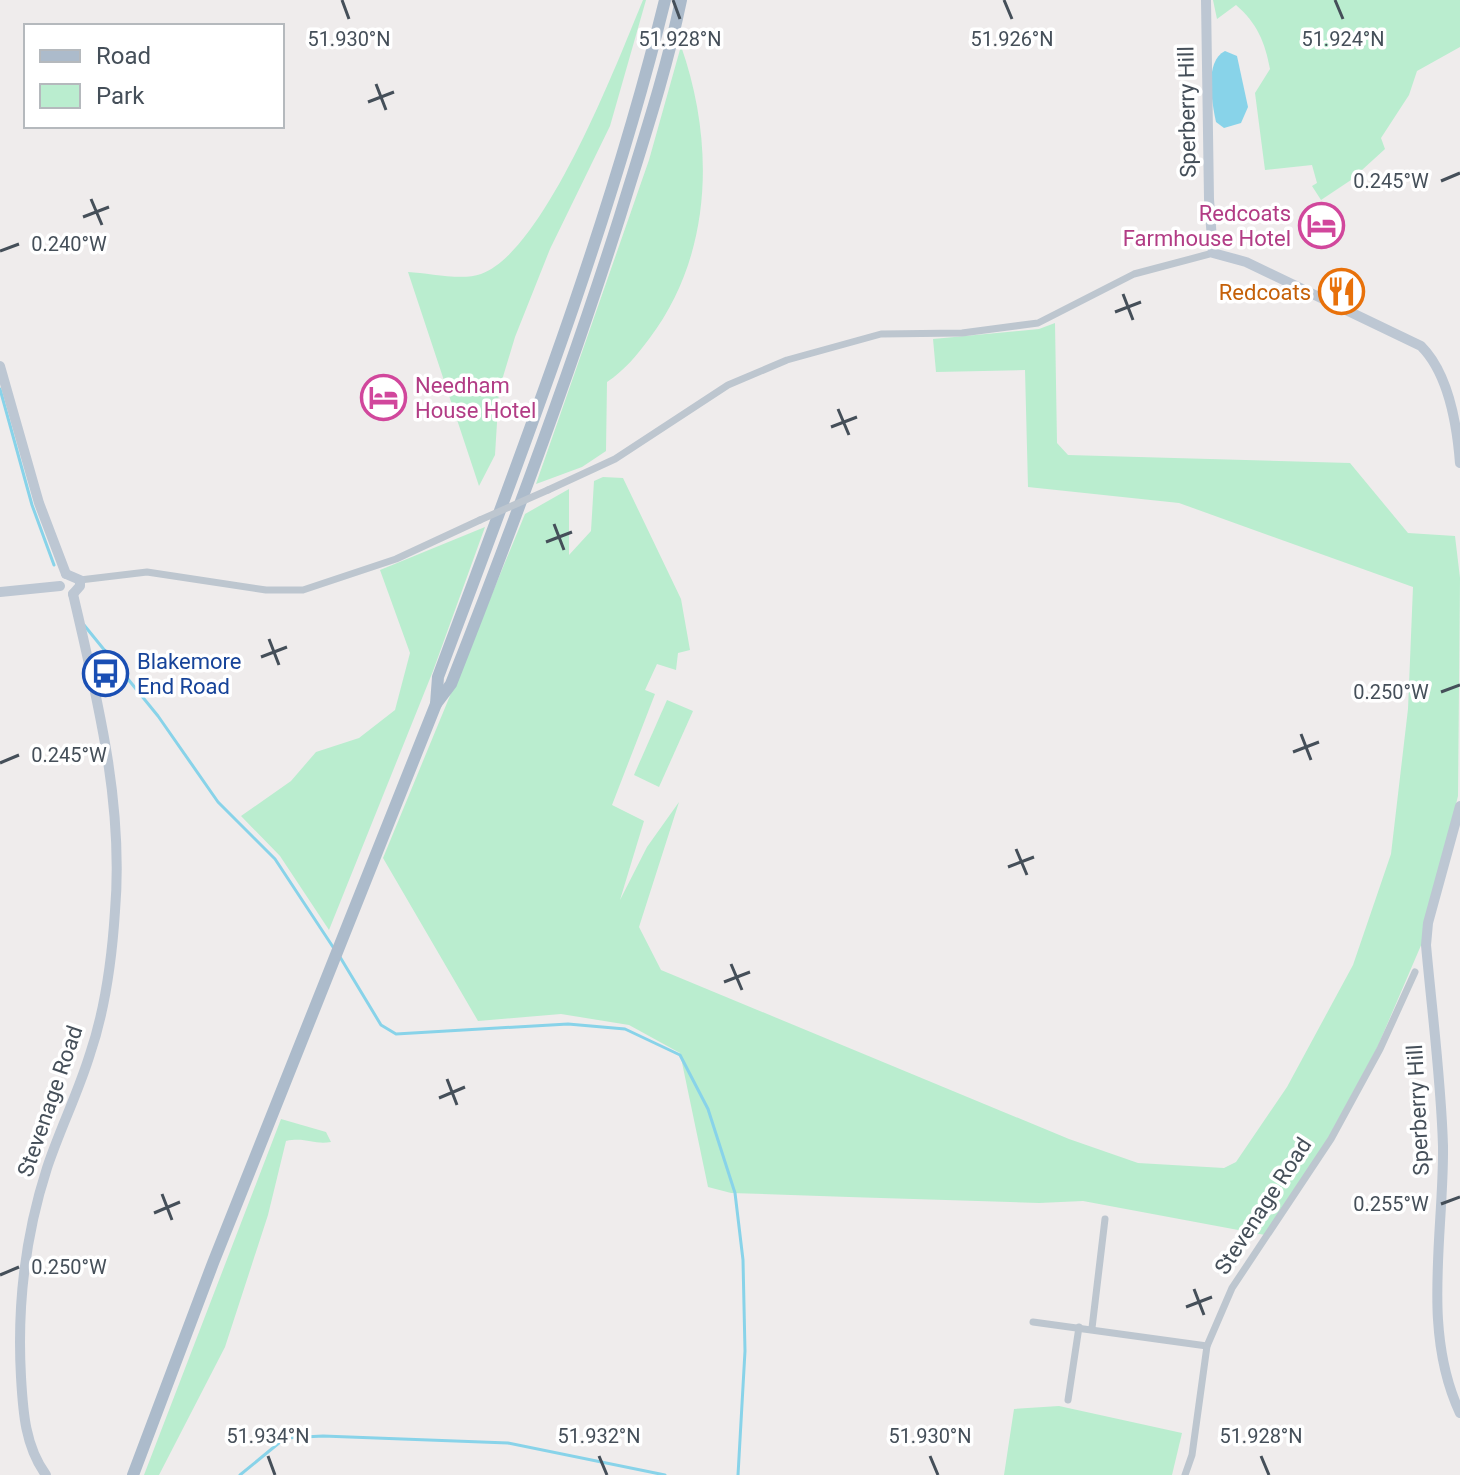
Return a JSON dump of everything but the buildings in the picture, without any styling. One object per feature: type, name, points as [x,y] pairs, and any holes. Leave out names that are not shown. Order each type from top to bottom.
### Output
[{"type":"main road","points":[[436,704],[438,677],[605,211],[644,84],[665,0]]},
{"type":"main road","points":[[133,1475],[327,973],[436,704],[451,684],[583,334],[660,89],[681,0]]},
{"type":"street","name":"Sperberry Hill","points":[[1206,0],[1209,199],[1213,253]]},
{"type":"street","points":[[80,580],[147,572],[266,590],[303,590],[396,559],[615,459],[728,385],[787,360],[881,334],[962,333],[1047,321],[1134,274],[1213,253],[1246,262],[1421,346],[1431,356],[1454,418],[1460,463]]},
{"type":"street","points":[[0,366],[39,503],[66,574],[60,586]]},
{"type":"street","points":[[60,586],[67,594],[73,594],[80,586],[77,576],[66,574]]},
{"type":"street","points":[[0,592],[60,586]]},
{"type":"street","name":"Stevenage Road","points":[[46,1475],[26,1430],[18,1334],[23,1278],[47,1167],[91,1052],[108,973],[116,910],[116,834],[110,770],[73,594]]},
{"type":"street","name":"Sperberry Hill","points":[[1460,806],[1428,923],[1426,945],[1441,1077],[1443,1150],[1437,1306],[1440,1349],[1460,1413]]},
{"type":"street","name":"Stevenage Road","points":[[1185,1475],[1192,1455],[1207,1346],[1232,1288],[1331,1139],[1380,1049],[1415,972]]},
{"type":"street","points":[[1092,1328],[1105,1219]]},
{"type":"street","points":[[1033,1322],[1207,1346]]},
{"type":"street","points":[[1068,1400],[1079,1327]]},
{"type":"green space","points":[[643,0],[646,0],[610,126],[550,249],[515,337],[499,390],[495,455],[479,486],[408,272],[455,277],[481,274],[505,258],[530,230],[576,152]]},
{"type":"green space","points":[[1213,0],[1460,0],[1460,47],[1417,71],[1409,95],[1381,138],[1385,149],[1351,180],[1321,200],[1312,186],[1317,183],[1312,165],[1265,170],[1255,93],[1270,69],[1266,50],[1255,26],[1236,5],[1217,19]]},
{"type":"green space","points":[[681,46],[692,83],[703,159],[702,197],[686,271],[670,306],[649,339],[625,368],[607,382],[606,451],[582,467],[536,484],[649,160]]},
{"type":"green space","points":[[1055,323],[1057,443],[1068,455],[1350,463],[1408,533],[1455,536],[1460,578],[1458,796],[1422,943],[1377,1048],[1325,1144],[1265,1235],[1083,1201],[1039,1203],[731,1193],[708,1187],[680,1053],[629,1025],[561,1014],[478,1021],[383,858],[525,514],[569,489],[569,555],[591,531],[594,481],[603,477],[623,478],[681,599],[690,650],[678,653],[676,670],[657,664],[645,690],[655,694],[612,805],[644,821],[620,900],[647,847],[679,802],[639,927],[661,970],[1069,1139],[1138,1163],[1224,1168],[1236,1162],[1287,1087],[1353,965],[1391,854],[1408,709],[1413,587],[1179,503],[1028,487],[1025,370],[936,372],[933,339],[1039,329]]},
{"type":"green space","points":[[485,527],[433,671],[329,930],[280,856],[241,816],[291,781],[316,752],[359,738],[395,710],[410,653],[380,570]]},
{"type":"green space","points":[[667,700],[693,711],[659,787],[634,775]]},
{"type":"green space","points":[[281,1119],[326,1132],[331,1142],[286,1141],[268,1215],[225,1347],[159,1475],[144,1475]]},
{"type":"green space","points":[[1059,1406],[1182,1433],[1172,1475],[1004,1475],[1014,1409]]},
{"type":"water","points":[[1225,51],[1237,56],[1248,107],[1241,123],[1224,128],[1216,122],[1211,83],[1214,64]]},
{"type":"waterway","points":[[0,389],[32,505],[54,565]]},
{"type":"waterway","points":[[84,625],[158,716],[218,802],[275,859],[333,947]]},
{"type":"waterway","points":[[340,957],[381,1025],[396,1034],[568,1024],[625,1029],[680,1055],[708,1109],[735,1193],[743,1260],[745,1351],[738,1475]]},
{"type":"waterway","points":[[240,1475],[285,1438],[323,1436],[508,1443],[665,1475]]},
{"type":"place","name":"Redcoats Farmhouse Hotel","points":[[1322,226]]},
{"type":"place","name":"Redcoats","points":[[1342,292]]},
{"type":"place","name":"Needham House Hotel","points":[[384,398]]},
{"type":"place","name":"Blakemore End Road","points":[[106,674]]}]
